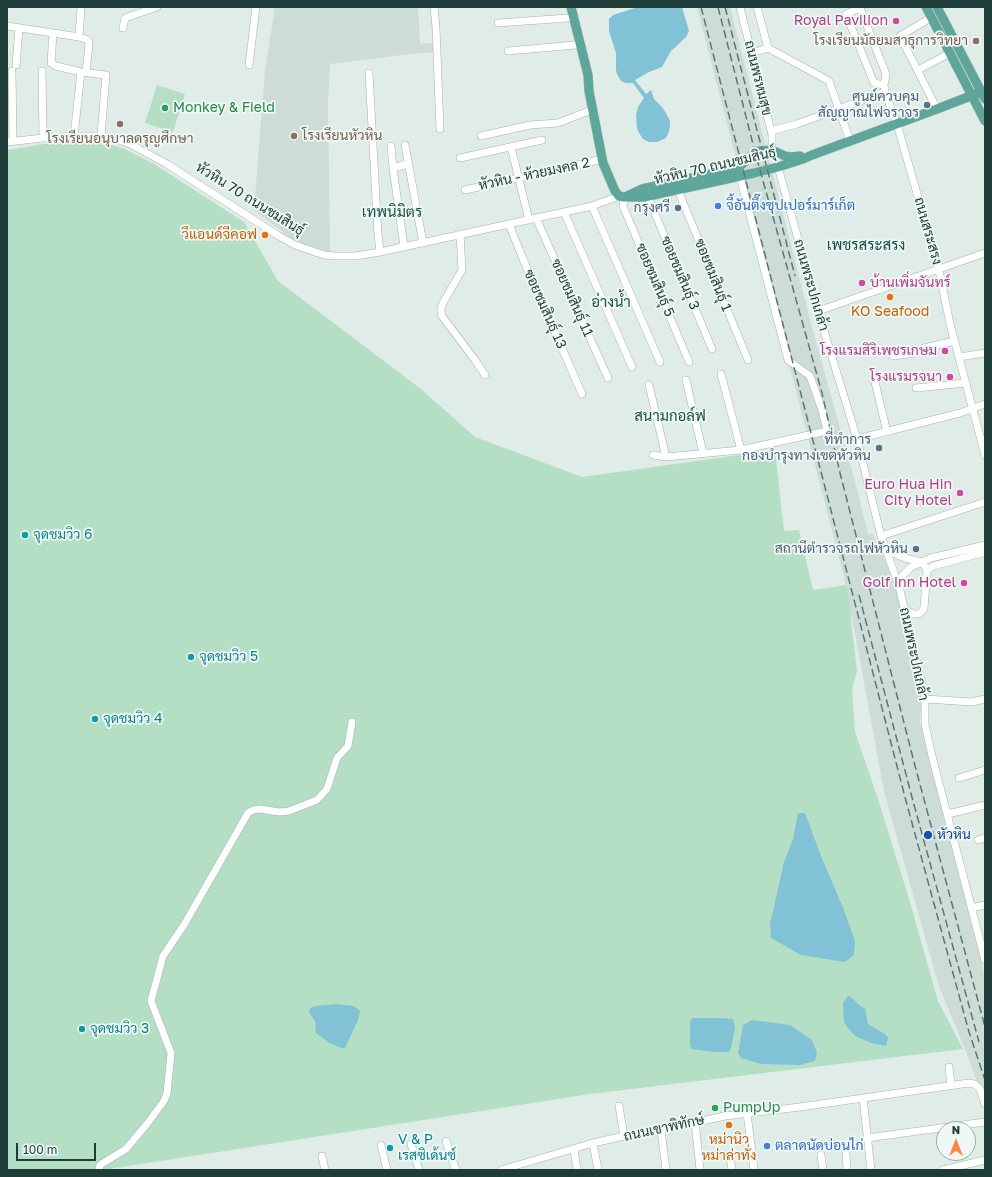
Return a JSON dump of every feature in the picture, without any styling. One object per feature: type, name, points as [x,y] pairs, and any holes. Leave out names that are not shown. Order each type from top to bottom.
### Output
[{"type":"main road","points":[[565,7],[574,45],[594,109],[603,160],[612,186],[621,197]]},
{"type":"main road","points":[[571,7],[588,76],[589,91]]},
{"type":"main road","points":[[926,7],[985,121]]},
{"type":"main road","points":[[937,7],[984,94]]},
{"type":"main road","name":"หัวหิน 70 ถนนชมสินธุ์","points":[[621,197],[648,197],[678,186],[739,172],[758,172],[778,167],[972,96],[984,94]]},
{"type":"main road","name":"หัวหิน 70 ถนนชมสินธุ์","points":[[739,172],[750,157],[755,152],[759,151],[774,151],[791,157],[812,155]]},
{"type":"main road","points":[[774,151],[780,159],[778,167]]},
{"type":"main road","points":[[750,157],[750,168],[758,172]]},
{"type":"main road","name":"หัวหิน 70 ถนนชมสินธุ์","points":[[621,197],[642,189],[678,186]]},
{"type":"street","points":[[78,37],[81,7]]},
{"type":"street","points":[[123,28],[125,18],[138,11],[157,7]]},
{"type":"street","points":[[249,65],[256,7]]},
{"type":"street","points":[[434,7],[440,129]]},
{"type":"street","name":"ถนนพรหมสุข","points":[[740,7],[771,132],[774,151]]},
{"type":"street","points":[[757,7],[768,48]]},
{"type":"street","points":[[860,8],[886,74],[884,88],[874,83],[846,14],[860,8]]},
{"type":"street","points":[[932,17],[900,36],[937,110]]},
{"type":"street","points":[[498,23],[568,18]]},
{"type":"street","points":[[7,26],[78,37],[88,40],[89,42],[74,136]]},
{"type":"street","points":[[16,65],[18,28]]},
{"type":"street","points":[[53,33],[51,63],[56,66],[83,72],[106,75],[101,136]]},
{"type":"street","points":[[508,51],[574,45]]},
{"type":"street","points":[[752,53],[768,48],[829,81],[850,141]]},
{"type":"street","points":[[918,70],[950,53]]},
{"type":"street","points":[[10,142],[12,71]]},
{"type":"street","points":[[42,71],[43,138]]},
{"type":"street","points":[[369,73],[380,252]]},
{"type":"street","points":[[771,132],[839,109],[884,88]]},
{"type":"street","name":"ถนนสระสรง","points":[[884,88],[897,124],[939,270],[955,342],[985,455]]},
{"type":"street","points":[[481,136],[530,125],[558,123],[594,109]]},
{"type":"street","name":"หัวหิน 70 ถนนชมสินธุ์","points":[[10,142],[74,136],[101,136],[114,138],[130,144],[167,164],[295,246],[324,255],[334,256],[355,256],[380,252],[592,206],[621,197]]},
{"type":"street","points":[[460,158],[542,140]]},
{"type":"street","points":[[405,145],[423,243]]},
{"type":"street","points":[[391,146],[404,247]]},
{"type":"street","name":"ซอยชมสินธุ์ 11","points":[[511,147],[518,178],[533,219],[608,378]]},
{"type":"street","name":"หัวหิน - ห้วยมงคล 2","points":[[465,190],[603,160]]},
{"type":"street","points":[[393,168],[408,164]]},
{"type":"street","name":"ถนนพระปกเกล้า","points":[[778,167],[818,311],[857,440],[881,536],[899,586],[905,608],[925,699],[925,724],[985,960]]},
{"type":"street","points":[[653,455],[666,457],[741,450],[827,431],[822,410],[810,376],[808,373],[788,360],[739,172]]},
{"type":"street","name":"ซอยชมสินธุ์ 1","points":[[678,186],[748,360]]},
{"type":"street","name":"ซอยชมสินธุ์ 5","points":[[621,197],[623,206],[689,362]]},
{"type":"street","name":"ซอยชมสินธุ์ 3","points":[[648,197],[712,349]]},
{"type":"street","points":[[592,206],[660,362]]},
{"type":"street","points":[[564,212],[632,367]]},
{"type":"street","name":"ซอยชมสินธุ์ 13","points":[[509,224],[582,394]]},
{"type":"street","points":[[460,234],[462,270],[444,301],[441,311],[442,316],[485,375]]},
{"type":"street","points":[[818,311],[985,253]]},
{"type":"street","points":[[893,356],[916,353],[924,348],[955,342]]},
{"type":"street","points":[[959,357],[985,353]]},
{"type":"street","points":[[721,374],[741,450]]},
{"type":"street","points":[[874,378],[887,432]]},
{"type":"street","points":[[686,380],[703,454]]},
{"type":"street","points":[[916,388],[966,383]]},
{"type":"street","points":[[649,385],[666,457]]},
{"type":"street","points":[[857,440],[960,413],[985,404]]},
{"type":"street","points":[[881,536],[985,502]]},
{"type":"street","points":[[927,570],[985,544]]},
{"type":"street","points":[[886,550],[905,558],[922,562],[927,570],[924,608],[913,620],[909,631]]},
{"type":"street","points":[[899,586],[905,572],[911,567],[931,558],[985,552]]},
{"type":"street","points":[[905,608],[913,614],[920,614]]},
{"type":"street","points":[[925,699],[972,702],[985,699]]},
{"type":"street","points":[[99,1170],[100,1165],[126,1149],[164,1101],[167,1093],[171,1053],[151,1001],[163,956],[184,925],[248,813],[253,810],[260,809],[279,812],[289,811],[317,800],[327,789],[337,758],[348,746],[352,722]]},
{"type":"street","points":[[959,778],[985,770]]},
{"type":"street","points":[[948,814],[985,805]]},
{"type":"street","points":[[971,908],[985,905]]},
{"type":"street","points":[[949,1066],[951,1086]]},
{"type":"street","name":"ถนนเขาพิทักษ์","points":[[500,1170],[574,1148],[624,1136],[747,1113],[970,1083],[974,1084],[980,1089],[985,1104]]},
{"type":"street","points":[[863,1098],[871,1170]]},
{"type":"street","points":[[619,1106],[624,1136]]},
{"type":"street","points":[[747,1113],[754,1170]]},
{"type":"street","points":[[695,1122],[700,1170]]},
{"type":"street","points":[[867,1138],[985,1122]]},
{"type":"street","points":[[661,1130],[666,1170]]},
{"type":"street","points":[[446,1140],[456,1170]]},
{"type":"street","points":[[411,1144],[419,1170]]},
{"type":"street","points":[[593,1144],[598,1170]]},
{"type":"street","points":[[381,1145],[387,1170]]},
{"type":"street","points":[[574,1148],[577,1170]]},
{"type":"street","points":[[846,1154],[847,1170]]},
{"type":"street","points":[[821,1155],[823,1170]]},
{"type":"street","points":[[322,1156],[325,1170]]},
{"type":"street","points":[[730,1157],[732,1170]]},
{"type":"street","points":[[943,1170],[985,1160]]},
{"type":"shaded area","name":"โรงเรียนหัวหิน","points":[[275,7],[418,7],[420,44],[435,43],[435,52],[330,64],[328,104],[330,252],[305,245],[292,239],[254,210],[265,71]]},
{"type":"shaded area","points":[[697,7],[730,7],[813,331],[868,534],[873,534],[894,580],[918,675],[922,698],[920,722],[985,977],[985,1103],[965,1049],[939,987],[884,791],[846,585]]},
{"type":"green space","name":"Monkey & Field","points":[[157,85],[185,94],[173,132],[145,123]]},
{"type":"green space","points":[[99,142],[123,148],[154,164],[244,222],[278,281],[421,389],[475,437],[582,477],[775,450],[784,531],[799,530],[813,590],[846,585],[851,610],[857,671],[852,689],[855,732],[878,799],[910,902],[938,1001],[963,1049],[590,1094],[103,1170],[7,1170],[7,150],[44,144]]},
{"type":"water","points":[[638,7],[682,7],[689,31],[686,37],[671,51],[662,67],[635,80],[646,94],[651,90],[654,99],[662,107],[670,121],[666,138],[657,142],[649,142],[643,139],[639,133],[636,115],[638,107],[644,98],[633,83],[621,81],[617,74],[616,53],[609,31],[609,19],[613,15]]},
{"type":"water","points":[[798,813],[805,813],[855,941],[854,955],[845,962],[801,955],[771,938],[770,924],[784,862],[793,839]]},
{"type":"water","points":[[850,996],[865,1009],[868,1024],[885,1034],[888,1038],[886,1046],[871,1043],[855,1036],[848,1028],[844,1022],[843,1003],[847,997]]},
{"type":"water","points":[[336,1004],[354,1006],[360,1011],[358,1020],[345,1048],[329,1043],[316,1033],[315,1021],[309,1013],[310,1008],[316,1006]]},
{"type":"water","points":[[692,1018],[733,1019],[735,1027],[729,1052],[691,1049],[690,1022]]},
{"type":"water","points":[[752,1020],[790,1025],[812,1040],[817,1053],[815,1061],[799,1065],[761,1064],[741,1058],[738,1053],[743,1025]]},
{"type":"railway","points":[[701,7],[906,801],[969,1032],[985,1080]]},
{"type":"railway","points":[[718,7],[755,152],[822,393],[840,473],[914,762],[985,1027]]},
{"type":"railway","points":[[725,7],[795,276]]},
{"type":"railway","points":[[859,595],[913,801],[979,1042]]},
{"type":"place","name":"Royal Pavilion","points":[[896,21]]},
{"type":"place","name":"โรงเรียนมัธยมสาธุการวิทยา","points":[[976,41]]},
{"type":"place","name":"ศูนย์ควบคุม สัญญาณไฟจราจร","points":[[927,105]]},
{"type":"place","name":"Monkey & Field","points":[[165,108]]},
{"type":"place","name":"โรงเรียนอนุบาลดรุญศึกษา","points":[[120,124]]},
{"type":"place","name":"โรงเรียนหัวหิน","points":[[294,136]]},
{"type":"place","name":"จี้อันตึ๊งซุปเปอร์มาร์เก็ต","points":[[718,206]]},
{"type":"place","name":"กรุงศรี","points":[[678,208]]},
{"type":"place","name":"วีแอนด์จีคอฟ","points":[[265,235]]},
{"type":"place","name":"บ้านเพิ่มจันทร์","points":[[862,283]]},
{"type":"place","name":"KO Seafood","points":[[890,297]]},
{"type":"place","name":"โรงแรมสิริเพชรเกษม","points":[[945,351]]},
{"type":"place","name":"โรงแรมรจนา","points":[[950,377]]},
{"type":"place","name":"ที่ทำการ กองบำรุงทางเขตหัวหิน","points":[[879,448]]},
{"type":"place","name":"Euro Hua Hin City Hotel","points":[[960,493]]},
{"type":"place","name":"จุดชมวิว 6","points":[[25,535]]},
{"type":"place","name":"สถานีตำรวจรถไฟหัวหิน","points":[[916,549]]},
{"type":"place","name":"Golf Inn Hotel","points":[[964,583]]},
{"type":"place","name":"จุดชมวิว 5","points":[[191,657]]},
{"type":"place","name":"จุดชมวิว 4","points":[[95,719]]},
{"type":"place","name":"หัวหิน","points":[[928,835]]},
{"type":"place","name":"จุดชมวิว 3","points":[[82,1029]]},
{"type":"place","name":"PumpUp","points":[[715,1108]]},
{"type":"place","name":"หม่านิว หม่าล่าทั่ง","points":[[729,1125]]},
{"type":"place","name":"ตลาดนัดบ่อนไก่","points":[[767,1146]]},
{"type":"place","name":"V & P เรสซิเด้นซ์","points":[[390,1148]]},
{"type":"district","name":"เทพนิมิตร","points":[[392,212]]},
{"type":"district","name":"เพชรสระสรง","points":[[866,245]]},
{"type":"district","name":"อ่างน้ำ","points":[[611,302]]},
{"type":"district","name":"สนามกอล์ฟ","points":[[670,416]]}]
